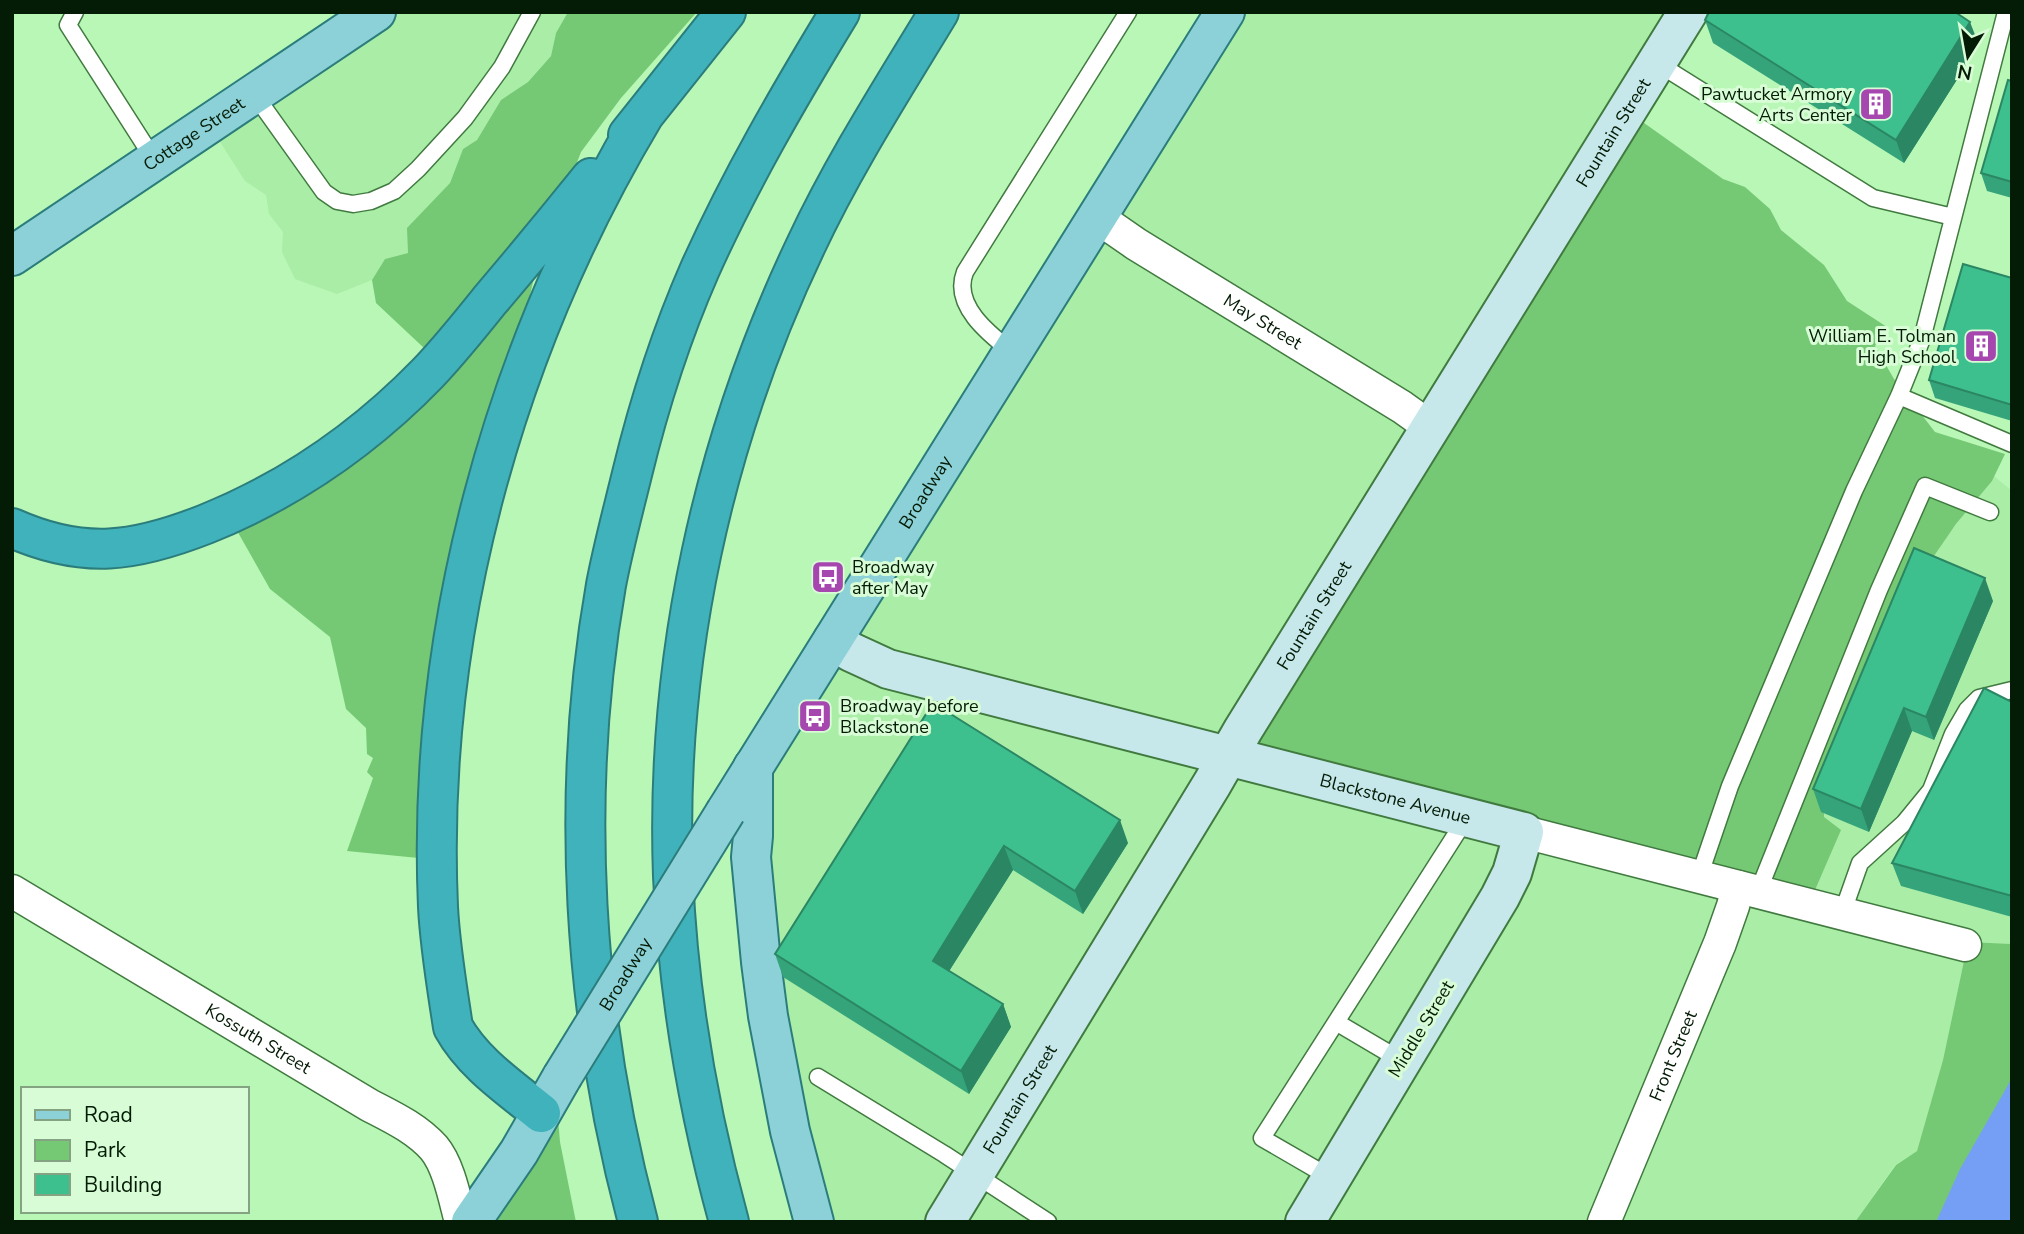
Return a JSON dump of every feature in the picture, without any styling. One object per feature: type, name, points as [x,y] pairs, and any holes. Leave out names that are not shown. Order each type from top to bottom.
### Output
[{"type":"highway","points":[[12,528],[43,541],[82,549],[127,548],[147,544],[227,516],[255,503],[313,469],[361,435],[430,372],[726,12]]},
{"type":"highway","points":[[638,1222],[607,1082],[592,959],[587,886],[590,707],[606,584],[655,389],[694,283],[753,161],[840,12]]},
{"type":"highway","points":[[729,1222],[708,1140],[693,1059],[673,876],[674,760],[695,585],[722,467],[759,353],[781,299],[833,190],[939,12]]},
{"type":"highway","points":[[541,1113],[476,1059],[453,1027],[438,910],[438,826],[444,719],[451,653],[468,562],[493,461],[532,348],[567,263],[602,189],[644,115]]},
{"type":"main road","name":"Cottage Street","points":[[12,256],[376,12]]},
{"type":"main road","name":"Broadway","points":[[471,1222],[519,1152],[562,1077],[753,767],[1225,12]]},
{"type":"main road","points":[[753,767],[751,857],[768,1016],[790,1131],[814,1222]]},
{"type":"street","name":"Fountain Street","points":[[945,1222],[1243,730],[1688,12]]},
{"type":"street","name":"May Street","points":[[1097,217],[1430,427]]},
{"type":"street","name":"Blackstone Avenue","points":[[833,640],[851,652],[888,669],[1965,945]]},
{"type":"street","name":"Middle Street","points":[[1306,1222],[1500,897],[1512,873],[1524,832]]},
{"type":"street","name":"Front Street","points":[[1605,1222],[1724,933],[1748,889]]},
{"type":"street","name":"Kossuth Street","points":[[12,891],[369,1105],[412,1128],[435,1150],[448,1176],[461,1222]]},
{"type":"lane","points":[[75,12],[68,25],[155,161]]},
{"type":"lane","points":[[254,94],[324,192],[337,201],[353,204],[371,201],[394,191],[465,118],[502,67],[532,12]]},
{"type":"lane","points":[[1013,353],[970,313],[963,293],[962,281],[965,272],[1128,12]]},
{"type":"lane","points":[[1699,877],[1730,786],[1854,491],[1919,348],[2006,12]]},
{"type":"lane","points":[[1656,62],[1873,198],[1953,217]]},
{"type":"lane","points":[[1899,396],[2012,444]]},
{"type":"lane","points":[[1748,889],[1925,486],[1990,512]]},
{"type":"lane","points":[[1842,914],[1860,863],[1904,823],[1931,790],[1953,734],[1967,710],[1979,698],[2012,690]]},
{"type":"lane","points":[[1331,1178],[1262,1138],[1467,817]]},
{"type":"lane","points":[[1336,1022],[1402,1061]]},
{"type":"lane","points":[[818,1077],[1048,1222]]},
{"type":"shaded area","points":[[342,12],[568,12],[556,33],[551,56],[528,82],[501,100],[477,140],[463,149],[450,183],[408,228],[408,253],[385,259],[372,280],[337,294],[295,279],[282,252],[283,232],[269,214],[266,195],[245,181],[201,112]]},
{"type":"shaded area","points":[[1217,12],[1688,12],[1635,100],[1824,817],[1824,797],[1912,581],[1994,476],[2012,491],[2012,944],[1968,942],[1943,1060],[1917,1151],[1895,1165],[1855,1222],[811,1222],[750,859],[778,723]]},
{"type":"green space","points":[[568,12],[697,12],[621,98],[581,152],[537,265],[497,437],[439,860],[347,851],[373,778],[367,772],[373,758],[367,754],[366,728],[346,709],[330,637],[270,589],[227,513],[327,451],[427,358],[424,348],[376,303],[372,280],[385,259],[408,253],[407,228],[450,183],[463,149],[477,140],[501,100],[528,82],[551,56],[556,33]]},
{"type":"green space","points":[[1630,113],[1723,179],[1745,187],[1770,209],[1781,230],[1824,265],[1847,301],[1887,327],[1875,346],[1894,379],[1935,432],[2005,454],[1992,481],[1956,524],[1927,566],[1824,797],[1824,817],[1841,830],[1812,897],[1242,744]]},
{"type":"green space","points":[[1968,942],[2012,944],[2012,1153],[1989,1222],[1855,1222],[1896,1165],[1917,1151],[1943,1060]]},
{"type":"green space","points":[[556,1095],[560,1142],[576,1222],[473,1222]]},
{"type":"water","points":[[2012,1078],[2012,1222],[1936,1222],[1960,1169]]},
{"type":"building","name":"Pawtucket Armory Arts Center","points":[[1709,12],[1955,12],[1970,22],[1896,140],[1705,20]]},
{"type":"building","points":[[2008,80],[2012,81],[2012,182],[1981,173]]},
{"type":"building","name":"William E. Tolman High School","points":[[1963,264],[2012,278],[2012,405],[1929,380]]},
{"type":"building","points":[[1914,548],[1985,578],[1926,717],[1904,708],[1861,809],[1813,789]]},
{"type":"building","points":[[1984,688],[2012,702],[2012,896],[1892,863]]},
{"type":"building","points":[[933,703],[1120,820],[1075,891],[1004,846],[933,961],[1003,1004],[961,1071],[775,954]]},
{"type":"place","name":"Pawtucket Armory Arts Center","points":[[1876,104]]},
{"type":"place","name":"William E. Tolman High School","points":[[1981,346]]},
{"type":"place","name":"Broadway after May","points":[[828,577]]},
{"type":"place","name":"Broadway before Blackstone","points":[[815,716]]}]
